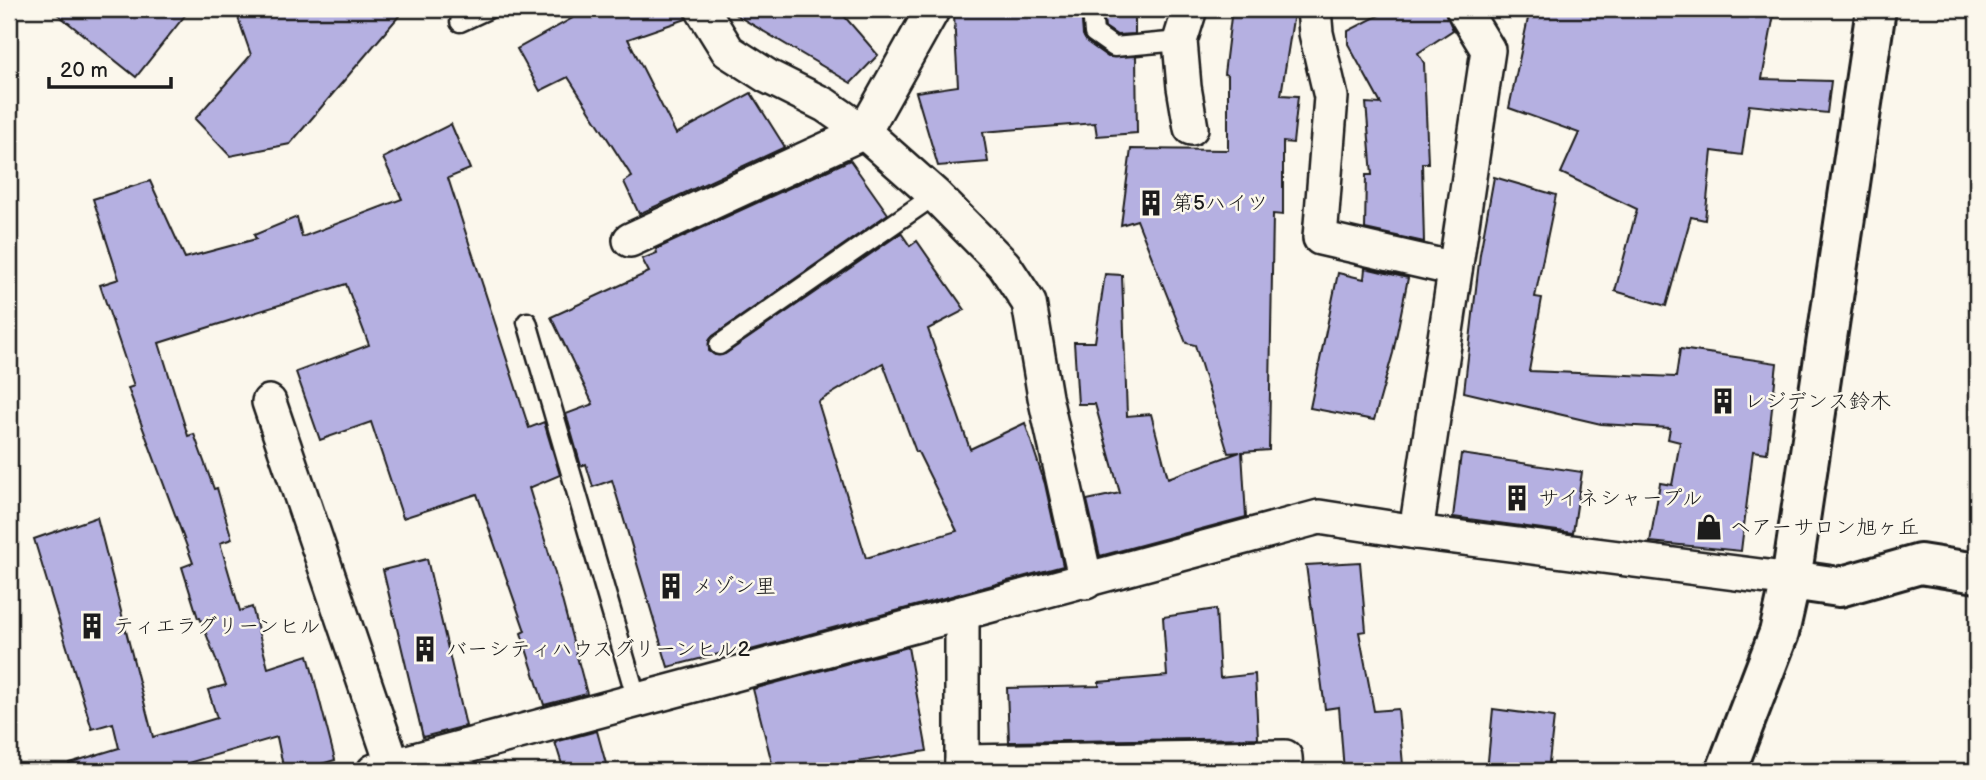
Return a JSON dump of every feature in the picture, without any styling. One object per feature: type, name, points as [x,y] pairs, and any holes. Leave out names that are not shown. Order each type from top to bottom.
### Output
[{"type":"street","points":[[702,9],[728,51],[825,105],[864,132],[935,195],[1004,265],[1029,303],[1045,397],[1086,582]]},
{"type":"street","points":[[631,240],[864,132],[933,9]]},
{"type":"street","points":[[1190,9],[1180,41],[1191,128]]},
{"type":"street","points":[[1314,9],[1316,33],[1331,97],[1320,238],[1455,269]]},
{"type":"street","points":[[1416,532],[1488,50],[1463,9]]},
{"type":"street","points":[[1727,771],[1779,633],[1790,580],[1876,9]]},
{"type":"street","points":[[269,402],[384,769],[1086,582],[1319,517],[1839,587],[1920,564],[1977,573]]},
{"type":"street","points":[[962,613],[962,766],[1285,757],[1286,771]]},
{"type":"lane","points":[[460,22],[488,9]]},
{"type":"lane","points":[[1092,9],[1094,33],[1114,47],[1180,41]]},
{"type":"lane","points":[[719,345],[935,195]]},
{"type":"lane","points":[[527,322],[637,700]]},
{"type":"building","points":[[51,9],[190,9],[136,77]]},
{"type":"building","points":[[235,9],[405,9],[290,144],[230,156],[195,119],[251,55]]},
{"type":"building","points":[[589,9],[683,9],[686,19],[628,39],[676,134],[751,93],[785,147],[639,214],[624,182],[632,177],[568,77],[540,91],[517,49]]},
{"type":"building","points":[[726,9],[838,9],[878,55],[851,83]]},
{"type":"building","points":[[1013,9],[1081,9],[1083,35],[1087,42],[1108,57],[1136,56],[1137,133],[1097,136],[1095,123],[983,132],[988,162],[938,166],[916,92],[958,86],[954,16]]},
{"type":"building","points":[[1103,9],[1135,9],[1135,34],[1117,35],[1105,27]]},
{"type":"building","points":[[1232,9],[1273,9],[1294,13],[1281,95],[1298,96],[1293,143],[1283,142],[1283,215],[1273,214],[1269,450],[1242,452],[1246,517],[1100,556],[1087,500],[1120,493],[1095,404],[1078,404],[1074,342],[1095,342],[1105,274],[1122,275],[1127,416],[1151,414],[1168,478],[1240,452],[1228,453],[1195,345],[1186,343],[1137,220],[1121,225],[1131,149],[1228,150],[1228,75],[1224,74]]},
{"type":"building","points":[[1391,9],[1444,9],[1453,30],[1418,53],[1424,63],[1428,163],[1422,163],[1424,242],[1365,229],[1366,175],[1372,175],[1366,103],[1381,104],[1348,44],[1348,31]]},
{"type":"building","points":[[1530,9],[1775,9],[1762,79],[1831,81],[1827,113],[1749,105],[1742,155],[1712,151],[1705,220],[1691,217],[1666,306],[1615,291],[1637,209],[1561,173],[1579,133],[1509,108]]},
{"type":"building","points":[[451,124],[470,169],[448,178],[529,428],[544,422],[560,475],[529,488],[587,694],[544,705],[521,633],[525,631],[477,494],[403,518],[371,422],[320,440],[296,372],[369,345],[346,284],[159,343],[188,436],[194,434],[214,489],[217,488],[232,539],[220,543],[240,611],[252,607],[268,668],[308,655],[335,760],[297,771],[284,771],[277,737],[178,766],[179,771],[70,771],[69,763],[119,748],[113,723],[92,729],[34,539],[97,517],[153,737],[217,718],[208,690],[226,685],[198,618],[182,567],[193,563],[128,388],[134,386],[100,285],[119,279],[93,199],[150,181],[185,258],[256,239],[254,235],[297,217],[302,237],[402,199],[383,158]]},
{"type":"building","points":[[850,160],[888,214],[713,336],[709,341],[709,351],[715,355],[725,354],[901,233],[910,246],[917,241],[965,310],[928,329],[970,449],[1025,423],[1045,484],[1063,566],[743,652],[742,648],[668,667],[612,480],[593,487],[586,464],[581,466],[566,414],[593,404],[551,317],[649,272],[642,259],[657,253],[656,249]],"holes":[[[883,363],[916,452],[957,531],[866,558],[818,402]]]},
{"type":"building","points":[[1494,177],[1556,195],[1535,297],[1542,298],[1529,371],[1676,377],[1680,349],[1777,363],[1767,453],[1753,451],[1741,551],[1650,542],[1660,483],[1672,485],[1680,442],[1668,439],[1670,428],[1601,424],[1464,392],[1480,254]]},
{"type":"building","points":[[1365,268],[1408,278],[1393,353],[1374,420],[1310,408],[1338,273],[1364,279]]},
{"type":"building","name":"サイネシャープル","points":[[1461,454],[1582,472],[1573,533],[1453,517]]},
{"type":"building","name":"バーシティハウスグリーンヒル2","points":[[427,559],[466,726],[423,737],[383,570]]},
{"type":"building","points":[[1360,562],[1366,631],[1359,632],[1374,711],[1398,709],[1403,765],[1344,771],[1339,707],[1325,709],[1306,565]]},
{"type":"building","points":[[1216,609],[1220,678],[1255,674],[1258,738],[1009,742],[1007,688],[1099,686],[1099,682],[1167,676],[1163,617]]},
{"type":"building","points":[[908,647],[927,751],[838,765],[840,771],[774,771],[753,689]]},
{"type":"building","points":[[1493,709],[1554,717],[1548,771],[1487,771]]},
{"type":"building","points":[[597,731],[608,771],[564,771],[555,742]]},
{"type":"place","name":"第5ハイツ","points":[[1151,203]]},
{"type":"place","name":"レジデンス鈴木","points":[[1723,401]]},
{"type":"place","name":"サイネシャープル","points":[[1517,498]]},
{"type":"place","name":"ヘアーサロン旭ヶ丘","points":[[1709,527]]},
{"type":"place","name":"メゾン里","points":[[671,586]]},
{"type":"place","name":"ティエラグリーンヒル","points":[[92,626]]},
{"type":"place","name":"バーシティハウスグリーンヒル2","points":[[425,649]]}]
